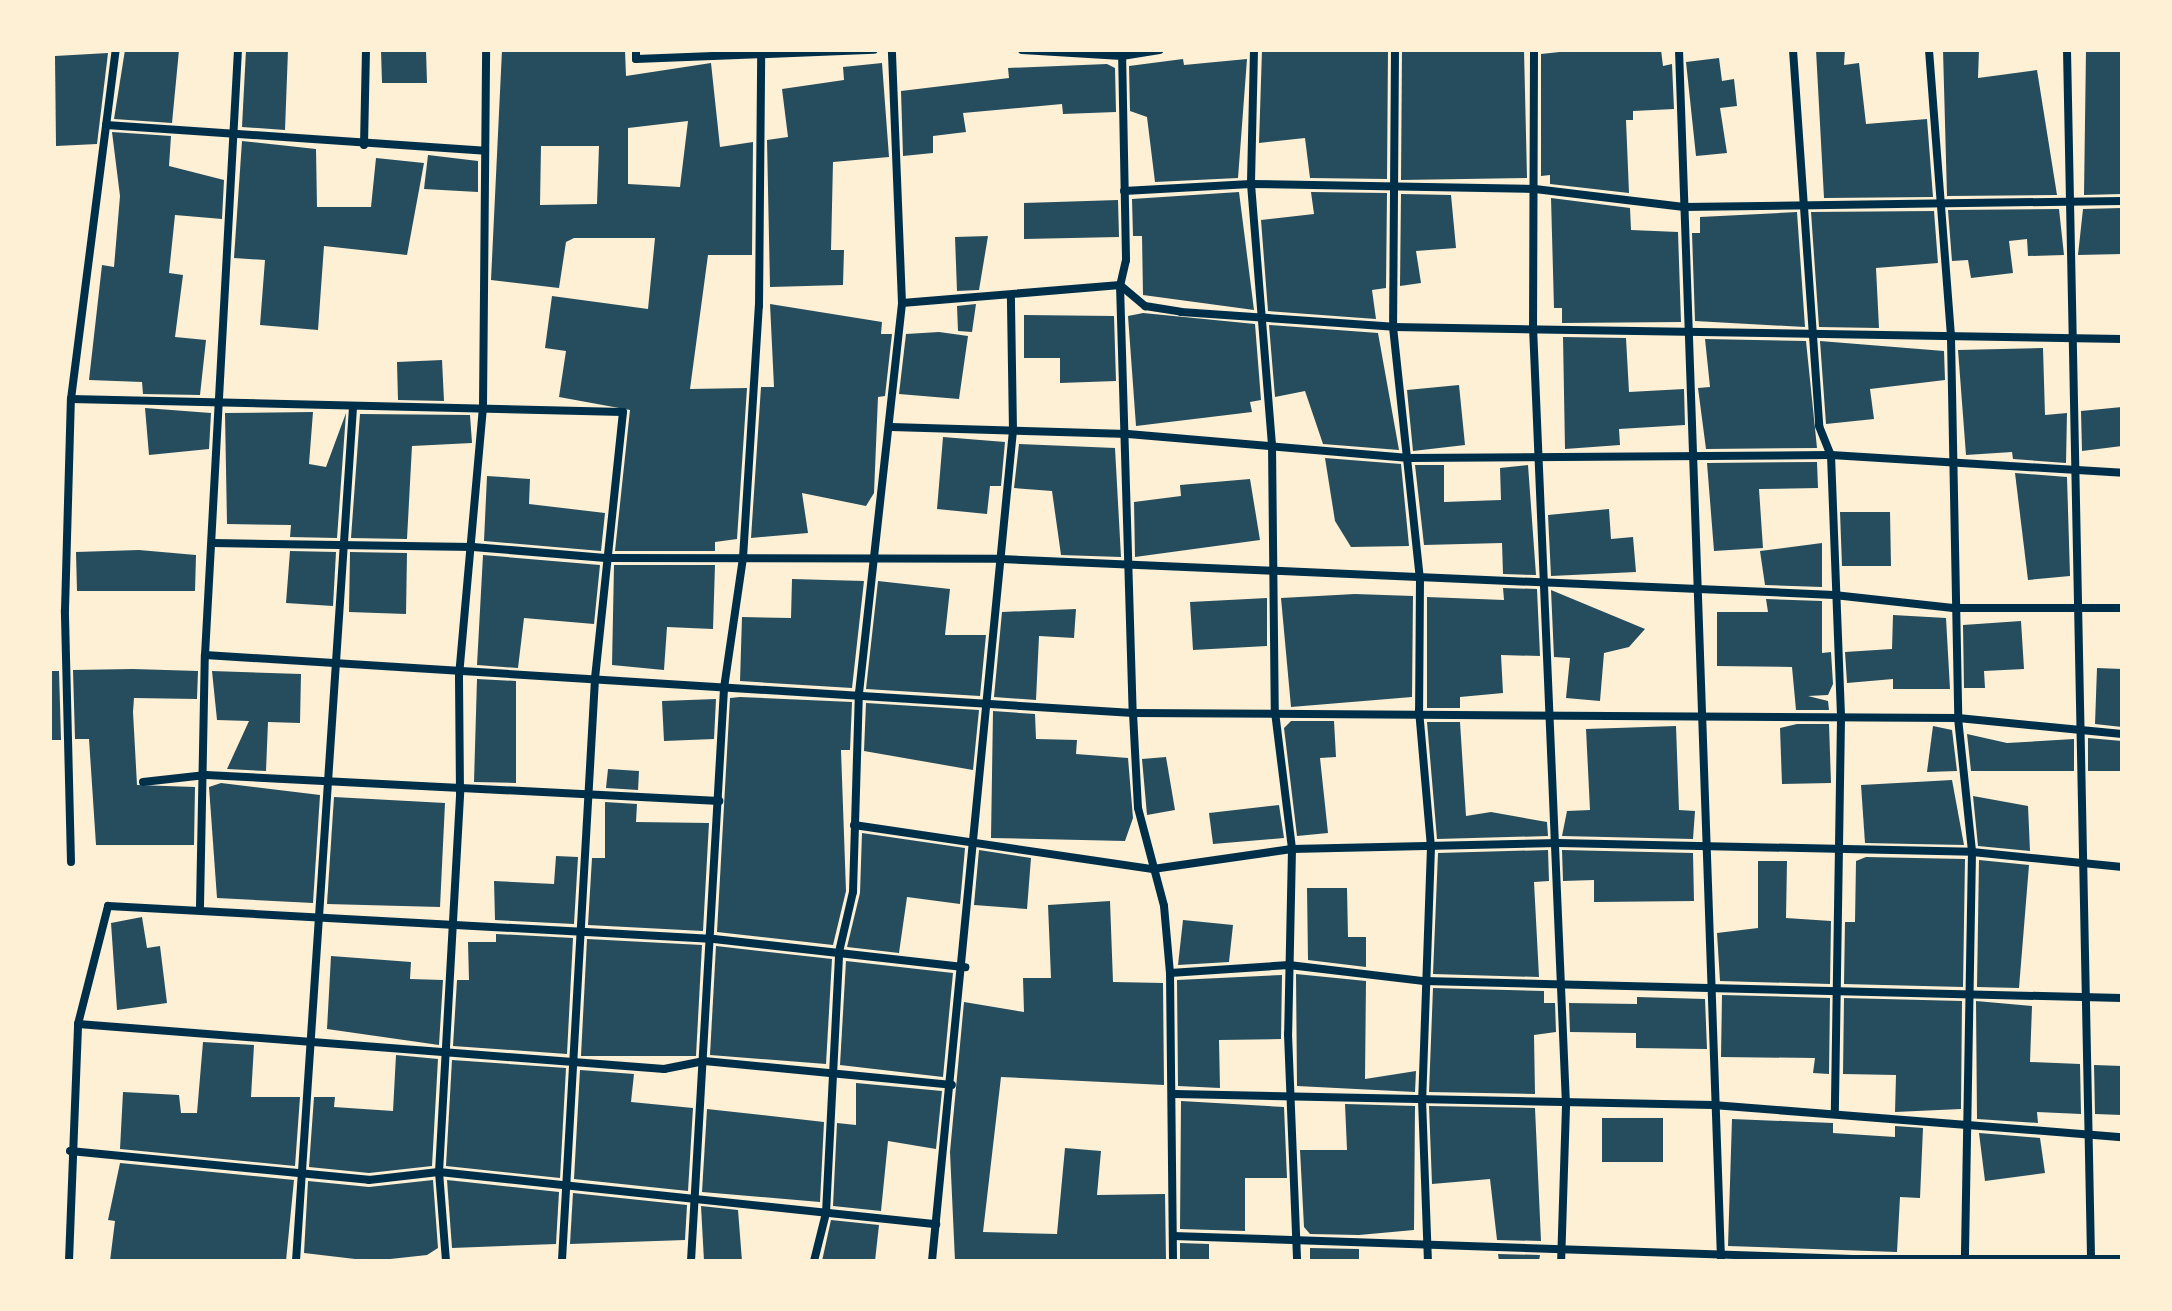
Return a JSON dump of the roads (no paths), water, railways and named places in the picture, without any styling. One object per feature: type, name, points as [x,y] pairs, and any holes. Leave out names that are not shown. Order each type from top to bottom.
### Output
[{"type":"street","points":[[71,862],[65,610],[71,399],[116,50]]},
{"type":"street","points":[[200,906],[206,775],[205,655],[238,50]]},
{"type":"street","points":[[364,145],[366,50]]},
{"type":"street","points":[[446,1261],[439,1172],[460,793],[459,676],[473,547],[483,407],[486,50]]},
{"type":"street","points":[[636,50],[636,59],[874,50]]},
{"type":"street","points":[[814,1261],[826,1213],[839,952],[853,892],[859,693],[891,427],[902,303],[892,50]]},
{"type":"street","points":[[1022,50],[1122,53],[1160,50]]},
{"type":"street","points":[[1254,50],[1251,184],[1258,318],[1272,445],[1275,712],[1292,849],[1290,1097],[1297,1261]]},
{"type":"street","points":[[1395,50],[1399,190],[1393,327],[1420,578],[1419,710],[1431,847],[1422,1099],[1428,1261]]},
{"type":"street","points":[[1534,50],[1533,327],[1548,587],[1566,1106],[1561,1261]]},
{"type":"street","points":[[1679,50],[1686,331],[1697,460],[1709,848],[1708,984],[1721,1258]]},
{"type":"street","points":[[1793,50],[1809,201],[1819,426],[1831,455],[1841,719],[1840,987],[1835,1112]]},
{"type":"street","points":[[1929,50],[1951,338],[1953,608],[1958,718],[1972,852],[1967,993],[1965,1260]]},
{"type":"street","points":[[2067,50],[2074,200],[2084,862],[2094,1137],[2091,1259]]},
{"type":"street","points":[[1122,53],[1124,191],[1120,285],[1128,434],[1133,713],[1138,808],[1153,869],[1170,973],[1175,1094],[1173,1261]]},
{"type":"street","points":[[691,1261],[714,939],[724,688],[743,558],[762,241],[761,55]]},
{"type":"street","points":[[106,125],[234,139],[485,151]]},
{"type":"street","points":[[1124,191],[1251,184],[1399,190],[1535,189],[1684,207],[1809,201],[2122,201]]},
{"type":"street","points":[[902,303],[1011,297],[1120,285],[1145,306],[1258,318],[1393,327],[2122,339]]},
{"type":"street","points":[[932,1261],[977,838],[982,704],[1001,559],[1013,431],[1011,297]]},
{"type":"street","points":[[71,399],[218,405],[483,407],[623,412],[595,679],[577,931],[562,1261]]},
{"type":"street","points":[[296,1261],[304,1174],[308,1041],[332,781],[335,663],[353,407]]},
{"type":"street","points":[[891,427],[1128,434],[1409,458],[1697,460],[1831,455],[1951,467],[2077,474],[2122,473]]},
{"type":"street","points":[[213,543],[343,549],[473,547],[606,558],[1001,559],[1131,563],[1548,587],[1834,595],[1953,608],[2080,604],[2122,608]]},
{"type":"street","points":[[205,655],[335,663],[459,676],[595,679],[859,693],[1133,713],[1419,710],[1552,720],[1704,714],[1841,719],[1958,718],[2122,734]]},
{"type":"street","points":[[143,782],[206,775],[332,781],[460,793],[719,801]]},
{"type":"street","points":[[854,825],[977,838],[1153,869],[1292,849],[1558,843],[1841,853],[1972,852],[2122,867]]},
{"type":"street","points":[[69,1261],[70,1151],[78,1024],[103,909],[200,906],[320,917],[714,939],[965,967]]},
{"type":"street","points":[[1170,973],[1289,965],[1424,981],[1840,987],[2122,998]]},
{"type":"street","points":[[78,1024],[445,1049],[664,1069],[704,1061],[833,1071],[952,1085]]},
{"type":"street","points":[[1175,1094],[1422,1099],[1566,1106],[1713,1105],[1835,1112],[2094,1137],[2122,1137]]},
{"type":"street","points":[[70,1151],[369,1180],[439,1172],[695,1196],[936,1224]]},
{"type":"street","points":[[1173,1236],[1429,1245],[1560,1244],[1721,1258],[2122,1259]]}]
